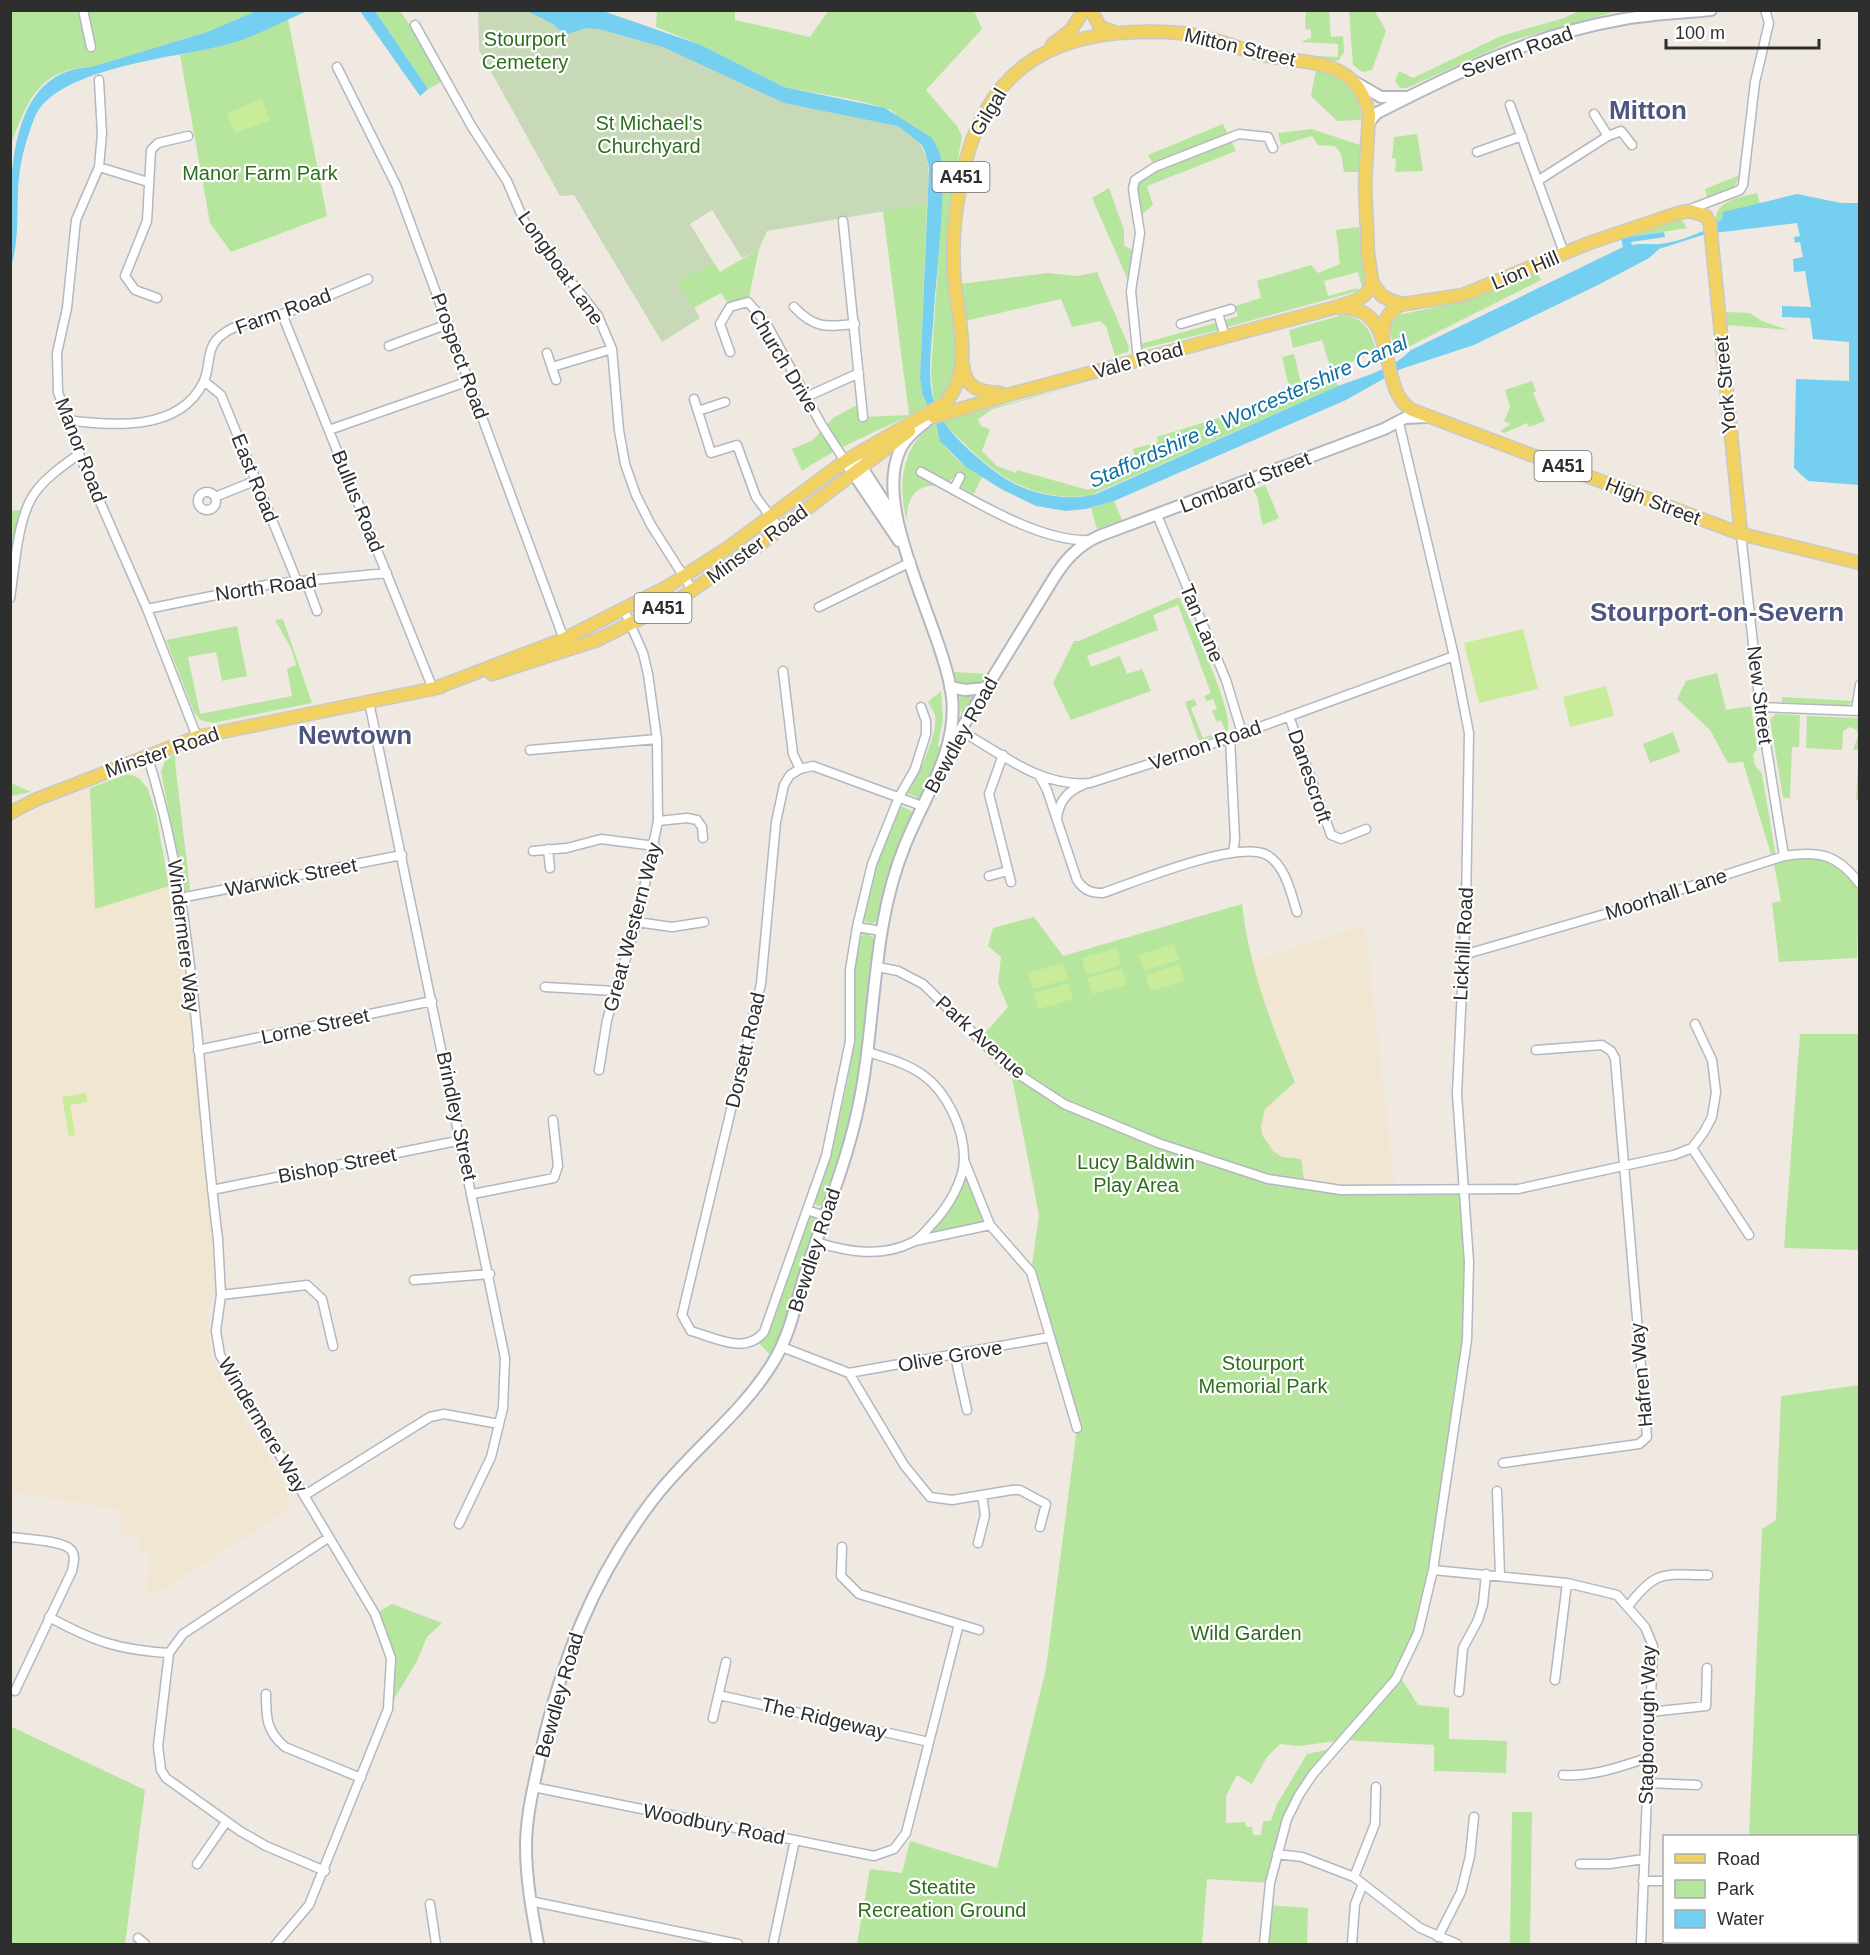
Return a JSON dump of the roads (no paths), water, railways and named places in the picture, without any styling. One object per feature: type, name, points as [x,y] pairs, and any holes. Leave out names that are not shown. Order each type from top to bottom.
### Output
[{"type":"main road","points":[[1034,58],[1071,30],[1084,10]]},
{"type":"main road","points":[[1091,10],[1100,27],[1121,32]]},
{"type":"main road","name":"Severn Road","points":[[1369,122],[1377,114],[1413,95],[1489,59],[1556,35],[1623,19],[1711,10]]},
{"type":"main road","name":"Gilgal","points":[[943,409],[955,388],[963,354],[953,240],[965,158],[973,130],[986,107],[1004,83],[1034,58],[1076,40],[1121,32]]},
{"type":"main road","name":"Mitton Street","points":[[1121,32],[1192,34],[1261,54],[1329,66],[1376,95],[1388,99],[1413,95]]},
{"type":"main road","points":[[1354,81],[1364,98],[1369,122],[1365,224],[1372,282],[1382,296],[1404,304]]},
{"type":"main road","points":[[1686,212],[1706,216],[1711,231]]},
{"type":"main road","name":"Lion Hill","points":[[1404,304],[1475,291],[1564,253],[1686,212]]},
{"type":"main road","name":"York Street","points":[[1711,231],[1740,534]]},
{"type":"main road","name":"A451","points":[[1333,308],[1363,297],[1372,282]]},
{"type":"main road","points":[[1404,304],[1392,309],[1383,326],[1383,339],[1394,384],[1399,423],[1410,417],[1430,417]]},
{"type":"main road","points":[[1333,308],[1360,312],[1375,323],[1383,339]]},
{"type":"main road","name":"Vale Road","points":[[943,409],[1011,394],[1333,308]]},
{"type":"main road","points":[[963,354],[964,374],[970,386],[988,393],[1011,394]]},
{"type":"main road","name":"High Street","points":[[1394,384],[1407,408],[1740,534]]},
{"type":"main road","name":"A451","points":[[929,418],[943,409]]},
{"type":"main road","points":[[929,418],[905,441],[897,456],[893,480],[899,525],[941,650],[950,687],[953,722],[946,753]]},
{"type":"main road","name":"Minster Road","points":[[566,645],[684,577],[849,458],[929,418]]},
{"type":"main road","name":"Minster Road","points":[[10,813],[35,800],[197,737],[434,689],[632,624],[693,591],[904,434],[929,418]]},
{"type":"main road","name":"Lombard Street","points":[[1090,540],[1399,423]]},
{"type":"main road","points":[[849,458],[911,562]]},
{"type":"main road","points":[[857,470],[899,525]]},
{"type":"main road","points":[[1724,528],[1735,525],[1738,518]]},
{"type":"main road","name":"A451","points":[[1740,534],[1860,562]]},
{"type":"main road","name":"Bewdley Road","points":[[538,1944],[530,1901],[526,1841],[533,1787],[566,1659],[583,1617],[618,1551],[654,1498],[750,1396],[782,1347],[857,1114],[868,1052],[881,932],[894,876],[946,753],[1061,566],[1090,540]]},
{"type":"main road","points":[[950,687],[965,690],[986,688]]},
{"type":"main road","name":"Minster Road","points":[[10,804],[35,800]]},
{"type":"street","points":[[83,10],[91,47]]},
{"type":"street","name":"Lion Hill","points":[[1686,212],[1740,190],[1745,178],[1755,82],[1769,28],[1765,10]]},
{"type":"street","name":"Longboat Lane","points":[[415,25],[472,127],[507,181],[525,224],[598,316],[612,349],[619,430],[626,464],[636,495],[651,525],[693,591]]},
{"type":"street","name":"Prospect Road","points":[[337,67],[397,187],[566,645]]},
{"type":"street","name":"Manor Road","points":[[99,80],[102,134],[99,167],[76,220],[67,308],[57,353],[58,392],[79,454],[147,609],[197,737]]},
{"type":"street","points":[[1510,105],[1564,253]]},
{"type":"street","points":[[1594,114],[1608,136]]},
{"type":"street","points":[[1539,180],[1608,136],[1621,131],[1632,146]]},
{"type":"street","points":[[1138,360],[1131,291],[1140,233],[1139,217],[1132,189],[1135,180],[1155,167],[1239,134],[1268,137],[1273,148]]},
{"type":"street","points":[[157,298],[135,290],[125,276],[147,221],[151,150],[154,146],[188,136]]},
{"type":"street","points":[[1477,152],[1522,136]]},
{"type":"street","points":[[99,167],[148,182]]},
{"type":"street","points":[[1711,231],[1711,208],[1727,196]]},
{"type":"street","points":[[843,221],[863,417]]},
{"type":"street","name":"Farm Road","points":[[66,420],[102,425],[133,424],[155,419],[176,410],[194,397],[204,381],[210,349],[223,334],[249,322],[282,314],[368,279]]},
{"type":"street","name":"Church Drive","points":[[730,352],[720,324],[730,307],[748,302],[766,323],[836,448],[849,458]]},
{"type":"street","points":[[794,308],[807,321],[817,325],[855,324]]},
{"type":"street","points":[[1181,324],[1231,309]]},
{"type":"street","points":[[1218,313],[1225,337]]},
{"type":"street","name":"Bullus Road","points":[[282,314],[434,689]]},
{"type":"street","points":[[389,346],[448,324]]},
{"type":"street","points":[[552,367],[612,349]]},
{"type":"street","points":[[547,353],[556,380]]},
{"type":"street","points":[[806,397],[859,373]]},
{"type":"street","name":"East Road","points":[[204,381],[220,395],[301,581],[317,611]]},
{"type":"street","points":[[329,430],[469,381]]},
{"type":"street","points":[[694,399],[711,453],[737,445],[756,497],[780,528]]},
{"type":"street","points":[[698,411],[725,402]]},
{"type":"street","name":"Lickhill Road","points":[[1264,1944],[1268,1894],[1287,1819],[1313,1774],[1399,1675],[1421,1623],[1433,1570],[1469,1312],[1466,1189],[1457,1094],[1470,753],[1466,713],[1454,656],[1399,423]]},
{"type":"street","points":[[10,598],[20,538],[31,500],[36,491],[59,468],[79,454]]},
{"type":"street","points":[[921,472],[1050,536],[1066,540],[1090,540]]},
{"type":"street","points":[[954,489],[960,477]]},
{"type":"street","points":[[215,497],[257,480]]},
{"type":"street","name":"Tan Lane","points":[[1157,515],[1226,680],[1242,733]]},
{"type":"street","name":"New Street","points":[[1740,534],[1760,707],[1784,855]]},
{"type":"street","points":[[819,607],[911,562]]},
{"type":"street","name":"North Road","points":[[147,609],[223,592],[301,581],[387,573]]},
{"type":"street","name":"Great Western Way","points":[[599,1070],[615,991],[637,922],[655,846],[658,821],[657,740],[643,653],[624,610]]},
{"type":"street","name":"Vernon Road","points":[[960,731],[1040,777],[1080,784],[1090,783],[1230,738],[1454,656]]},
{"type":"street","points":[[783,671],[793,754],[800,769],[813,766],[922,806]]},
{"type":"street","points":[[1760,707],[1858,710],[1860,685]]},
{"type":"street","name":"Brindley Street","points":[[369,702],[490,1274],[505,1358],[503,1408],[491,1457],[459,1524]]},
{"type":"street","name":"Bewdley Road","points":[[691,1331],[742,1345],[755,1342],[764,1332],[826,1156],[850,1041],[850,970],[857,927],[873,864],[899,797],[915,769],[926,734],[926,721],[921,707]]},
{"type":"street","name":"Danescroft","points":[[1289,716],[1331,835],[1341,838],[1366,829]]},
{"type":"street","points":[[1230,738],[1235,839],[1233,853]]},
{"type":"street","points":[[530,750],[657,740]]},
{"type":"street","name":"Windermere Way","points":[[147,755],[166,820],[180,898],[218,1239],[221,1294],[216,1331],[220,1354],[375,1614],[391,1658],[388,1709],[325,1871],[309,1905],[276,1944]]},
{"type":"street","points":[[1003,755],[989,794],[1011,882]]},
{"type":"street","name":"Dorsett Road","points":[[691,1331],[682,1315],[761,984],[776,822],[784,786],[789,775],[800,769]]},
{"type":"street","points":[[1040,777],[1047,790],[1077,880],[1083,889],[1093,893],[1103,892],[1214,856],[1256,852],[1267,855],[1283,872],[1297,912]]},
{"type":"street","points":[[1057,824],[1057,812],[1064,798],[1077,788],[1090,783]]},
{"type":"street","points":[[658,821],[687,818],[697,820],[702,827],[704,838]]},
{"type":"street","points":[[533,851],[574,846],[601,839],[655,846]]},
{"type":"street","points":[[548,849],[550,868]]},
{"type":"street","name":"Moorhall Lane","points":[[1463,956],[1605,914],[1784,855],[1804,854],[1838,860],[1860,884]]},
{"type":"street","name":"Warwick Street","points":[[180,898],[402,855]]},
{"type":"street","points":[[988,876],[1008,871]]},
{"type":"street","points":[[637,922],[672,927],[704,922]]},
{"type":"street","points":[[857,927],[881,932]]},
{"type":"street","name":"Park Avenue","points":[[878,967],[898,971],[923,984],[1010,1068],[1064,1104],[1158,1143],[1268,1179],[1341,1190],[1518,1189],[1674,1155],[1692,1148]]},
{"type":"street","points":[[545,987],[615,991]]},
{"type":"street","name":"Lorne Street","points":[[198,1050],[432,1001]]},
{"type":"street","points":[[1695,1024],[1712,1060],[1716,1086],[1712,1117],[1692,1148],[1749,1235]]},
{"type":"street","points":[[1536,1050],[1602,1045],[1611,1051],[1615,1058],[1626,1165]]},
{"type":"street","points":[[868,1052],[909,1066],[925,1076],[943,1097],[957,1121],[964,1159],[990,1225],[1031,1272],[1077,1428]]},
{"type":"street","points":[[473,1194],[554,1178],[558,1166],[553,1120]]},
{"type":"street","name":"Bishop Street","points":[[212,1190],[462,1140]]},
{"type":"street","points":[[915,1241],[939,1217],[954,1196],[964,1159]]},
{"type":"street","name":"Hafren Way","points":[[1503,1463],[1639,1444],[1647,1437],[1626,1165]]},
{"type":"street","points":[[807,1210],[825,1216]]},
{"type":"street","points":[[816,1242],[858,1253],[875,1252],[990,1225]]},
{"type":"street","points":[[414,1280],[490,1274]]},
{"type":"street","points":[[221,1294],[307,1285],[322,1299],[333,1346]]},
{"type":"street","name":"Olive Grove","points":[[849,1373],[955,1356],[1050,1337]]},
{"type":"street","points":[[782,1347],[849,1373],[904,1465],[930,1497],[952,1500],[1020,1490],[1046,1504],[1040,1527]]},
{"type":"street","points":[[955,1356],[967,1410]]},
{"type":"street","points":[[305,1495],[430,1417],[444,1414],[499,1424]]},
{"type":"street","points":[[1497,1491],[1500,1575]]},
{"type":"street","points":[[978,1543],[985,1515],[982,1495]]},
{"type":"street","points":[[10,1537],[62,1544],[72,1550],[74,1556],[72,1571],[15,1691]]},
{"type":"street","points":[[325,1871],[266,1846],[226,1822],[166,1778],[161,1770],[158,1746],[170,1653],[183,1634],[197,1622],[328,1538]]},
{"type":"street","points":[[842,1547],[841,1576],[859,1594],[979,1630]]},
{"type":"street","name":"Stagborough Way","points":[[1433,1570],[1567,1583],[1617,1595],[1629,1605],[1645,1627],[1653,1646],[1641,1944]]},
{"type":"street","points":[[1459,1692],[1463,1648],[1478,1620],[1483,1604],[1486,1574]]},
{"type":"street","points":[[1629,1605],[1642,1588],[1658,1575],[1708,1575]]},
{"type":"street","points":[[1555,1680],[1567,1583]]},
{"type":"street","points":[[49,1617],[102,1643],[136,1651],[170,1653]]},
{"type":"street","points":[[929,1742],[959,1624]]},
{"type":"street","points":[[713,1719],[726,1662]]},
{"type":"street","points":[[1650,1712],[1706,1706],[1707,1668]]},
{"type":"street","points":[[266,1694],[266,1722],[276,1740],[285,1747],[361,1778]]},
{"type":"street","name":"The Ridgeway","points":[[719,1695],[929,1742]]},
{"type":"street","name":"Woodbury Road","points":[[533,1787],[874,1856],[894,1849],[906,1833],[929,1742]]},
{"type":"street","points":[[1563,1775],[1582,1776],[1602,1773],[1647,1758]]},
{"type":"street","points":[[1647,1783],[1697,1785]]},
{"type":"street","points":[[1354,1877],[1375,1824],[1376,1787]]},
{"type":"street","points":[[1438,1937],[1461,1892],[1470,1856],[1474,1817]]},
{"type":"street","points":[[197,1864],[226,1822]]},
{"type":"street","points":[[772,1944],[795,1840]]},
{"type":"street","points":[[1277,1854],[1302,1857],[1354,1877],[1419,1928],[1456,1944]]},
{"type":"street","points":[[1580,1864],[1610,1864],[1644,1859]]},
{"type":"street","points":[[1643,1881],[1663,1881]]},
{"type":"street","points":[[1352,1944],[1355,1904],[1363,1884]]},
{"type":"street","points":[[530,1901],[738,1944]]},
{"type":"street","points":[[430,1904],[436,1944]]},
{"type":"street","points":[[138,1938],[145,1944]]},
{"type":"water","points":[[259,10],[307,11],[232,43],[122,67],[92,76],[66,87],[46,101],[34,119],[21,162],[16,245],[11,267],[10,207],[16,143],[25,114],[40,90],[61,74],[207,32]]},
{"type":"water","points":[[360,11],[375,11],[428,89],[420,96]]},
{"type":"water","points":[[527,11],[603,11],[701,45],[784,87],[885,108],[932,138],[940,153],[943,171],[941,229],[930,364],[934,402],[944,422],[967,448],[1004,478],[1028,490],[1069,497],[1096,494],[1338,386],[1386,368],[1411,350],[1623,247],[1621,238],[1664,232],[1665,237],[1631,242],[1632,245],[1676,241],[1701,232],[1716,223],[1722,219],[1723,212],[1797,194],[1841,203],[1859,203],[1859,485],[1808,481],[1794,468],[1796,379],[1849,381],[1849,342],[1813,339],[1810,318],[1782,317],[1782,306],[1811,307],[1805,271],[1794,272],[1793,259],[1803,257],[1800,242],[1795,243],[1794,237],[1800,236],[1797,223],[1706,234],[1659,249],[1649,258],[1598,285],[1474,345],[1401,369],[1346,400],[1114,501],[1086,509],[1066,511],[1036,506],[1003,490],[966,467],[940,441],[936,424],[922,393],[920,378],[929,168],[921,144],[898,126],[784,103],[663,47],[599,29],[586,28],[565,35],[553,24]]},
{"type":"district","name":"Mitton","points":[[1648,110]]},
{"type":"district","name":"Stourport-on-Severn","points":[[1717,612]]},
{"type":"district","name":"Newtown","points":[[355,735]]},
{"type":"park label","name":"Stourport Cemetery","points":[[525,50]]},
{"type":"park label","name":"St Michael's Churchyard","points":[[649,134]]},
{"type":"park label","name":"Manor Farm Park","points":[[260,173]]},
{"type":"park label","name":"Lucy Baldwin Play Area","points":[[1136,1174]]},
{"type":"park label","name":"Stourport Memorial Park","points":[[1263,1374]]},
{"type":"park label","name":"Wild Garden","points":[[1246,1633]]},
{"type":"park label","name":"Steatite Recreation Ground","points":[[942,1898]]},
{"type":"water label","name":"Staffordshire & Worcestershire Canal","points":[[1248,411]]}]
